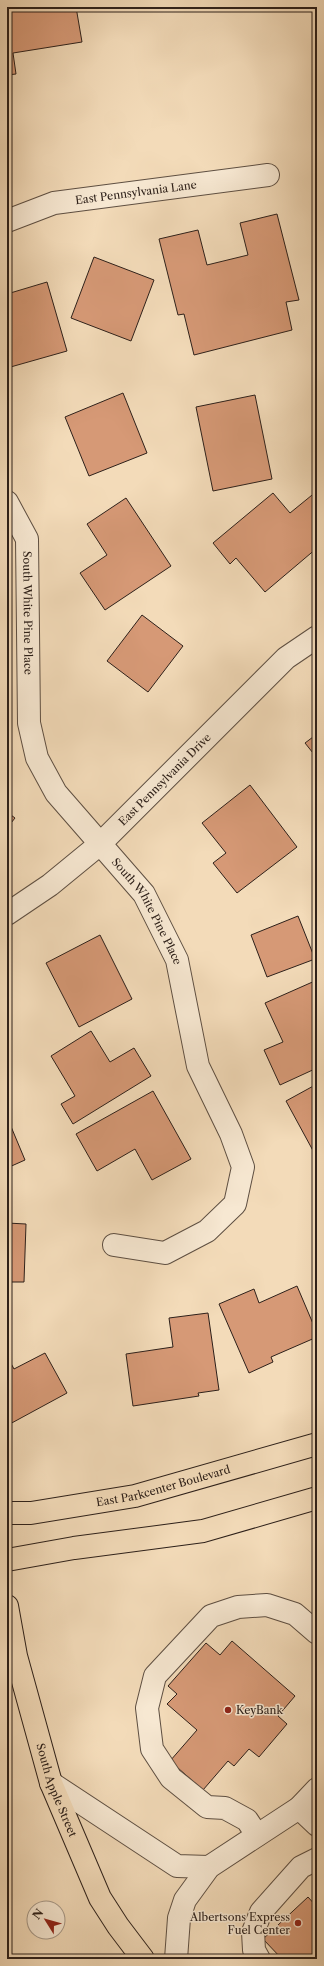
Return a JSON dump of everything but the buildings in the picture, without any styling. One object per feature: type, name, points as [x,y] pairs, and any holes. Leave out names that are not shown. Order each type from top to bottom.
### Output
[{"type":"main road","name":"East Parkcenter Boulevard","points":[[7,1514],[31,1513],[135,1496],[317,1444]]},
{"type":"main road","points":[[7,1560],[74,1548],[203,1531],[317,1498]]},
{"type":"main road","name":"South Apple Street","points":[[7,1606],[16,1656],[51,1783],[100,1898],[118,1926],[144,1959]]},
{"type":"street","name":"East Pennsylvania Lane","points":[[7,221],[54,203],[268,175]]},
{"type":"street","name":"South White Pine Place","points":[[7,502],[27,539],[29,723],[37,758],[56,793],[144,894],[177,960],[198,1066],[230,1134],[243,1167],[234,1204],[207,1231],[165,1253],[114,1245]]},
{"type":"street","name":"East Pennsylvania Drive","points":[[7,914],[50,885],[100,844],[286,658],[317,637]]},
{"type":"street","points":[[258,1835],[247,1820],[225,1808],[207,1806],[171,1778],[152,1749],[147,1708],[155,1676],[211,1616],[238,1607],[267,1605],[274,1607],[295,1614],[317,1633]]},
{"type":"street","points":[[51,1783],[177,1866],[209,1867]]},
{"type":"street","points":[[176,1959],[179,1918],[185,1900],[209,1867],[299,1808],[317,1789]]},
{"type":"street","points":[[299,1808],[317,1825]]},
{"type":"street","points":[[259,1959],[254,1950],[253,1932],[261,1912],[300,1867],[317,1859]]},
{"type":"place","name":"KeyBank","points":[[228,1710]]},
{"type":"place","name":"Albertsons Express Fuel Center","points":[[298,1923]]}]
